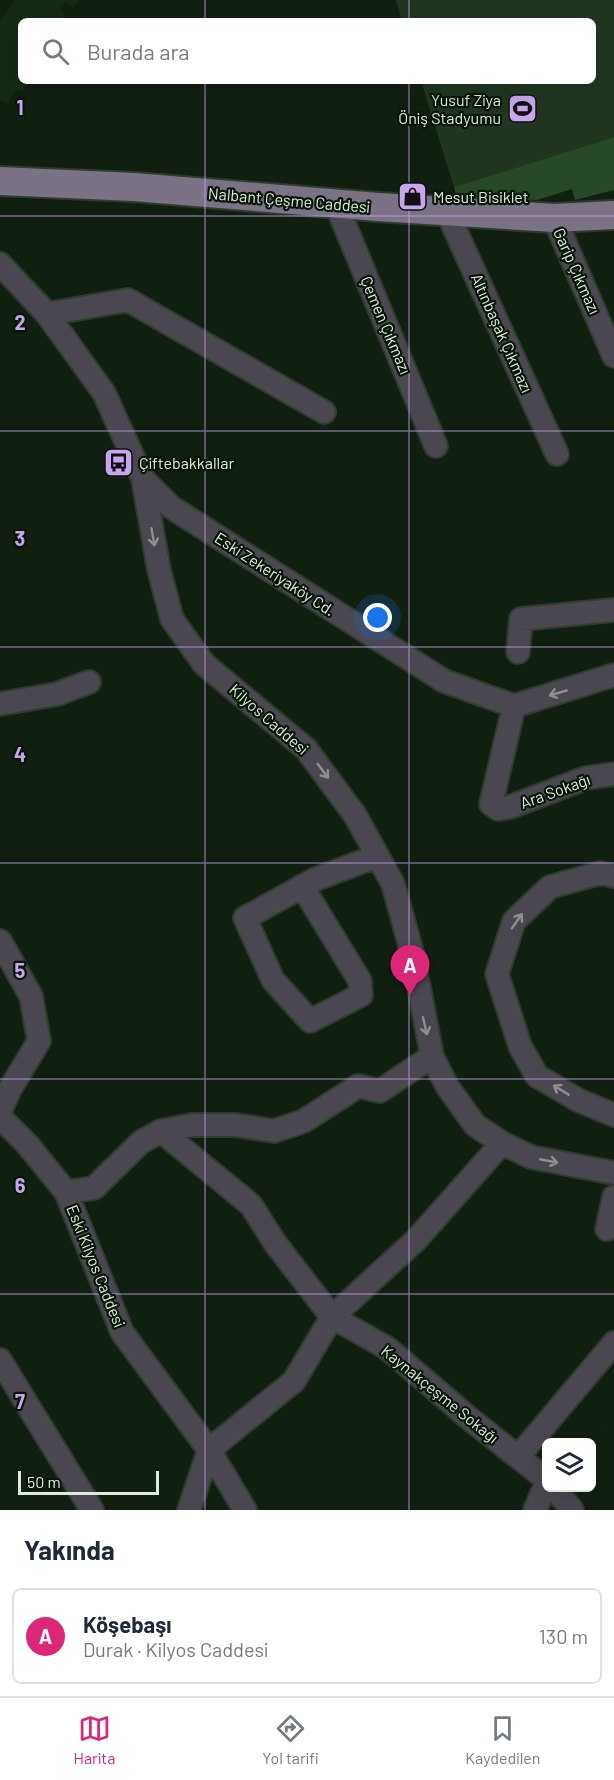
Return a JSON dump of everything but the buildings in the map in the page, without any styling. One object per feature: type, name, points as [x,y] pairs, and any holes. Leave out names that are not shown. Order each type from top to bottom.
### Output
[{"type":"main road","name":"Nalbant Çeşme Caddesi","points":[[0,181],[134,188],[554,218],[614,214]]},
{"type":"street","name":"Çemen Çıkmazı","points":[[336,204],[436,446]]},
{"type":"street","name":"Altınbaşak Çıkmazı","points":[[447,212],[557,454]]},
{"type":"street","name":"Garip Çıkmazı","points":[[554,218],[614,356]]},
{"type":"street","name":"Kilyos Caddesi","points":[[0,264],[47,314],[104,393],[143,480],[159,570],[172,619],[204,664],[306,749],[355,814],[393,884],[413,956],[432,1056],[447,1086],[475,1125],[502,1143],[531,1157],[614,1173]]},
{"type":"street","points":[[47,314],[128,300],[324,412]]},
{"type":"street","name":"Eski Zekeriyaköy Cd.","points":[[143,480],[171,507],[444,681],[514,706]]},
{"type":"street","points":[[518,652],[521,619],[614,610]]},
{"type":"street","points":[[514,706],[614,675]]},
{"type":"street","points":[[0,704],[57,694],[89,682]]},
{"type":"street","name":"Ara Sokağı","points":[[514,706],[491,804],[498,809],[510,807],[586,778],[614,774]]},
{"type":"street","points":[[302,886],[360,981],[362,995],[310,1021],[273,980],[245,918],[302,886],[316,879],[377,856]]},
{"type":"street","points":[[614,876],[600,873],[550,887],[514,921],[497,974],[520,1046],[537,1076],[578,1100],[614,1115]]},
{"type":"street","points":[[0,941],[31,996],[39,1041],[10,1089],[0,1111]]},
{"type":"street","points":[[66,1192],[94,1188],[141,1142],[162,1131],[192,1125],[235,1125],[274,1131],[304,1121],[358,1086],[380,1091],[432,1056]]},
{"type":"street","name":"Eski Kilyos Caddesi","points":[[0,1117],[27,1144],[66,1192],[122,1332],[209,1450],[245,1510]]},
{"type":"street","name":"Kaynakçeşme Sokağı","points":[[162,1131],[251,1205],[275,1244],[332,1317],[387,1348],[542,1476]]},
{"type":"street","points":[[189,1510],[209,1450],[294,1381],[332,1317],[416,1240],[502,1143]]},
{"type":"street","points":[[607,1229],[614,1197]]},
{"type":"street","points":[[518,1457],[614,1343]]},
{"type":"street","points":[[0,1360],[92,1510]]},
{"type":"street","points":[[535,1510],[543,1492]]},
{"type":"street","points":[[557,1492],[572,1510]]},
{"type":"shaded area","points":[[15,0],[79,0],[73,8],[65,3],[61,9],[66,18],[18,18],[18,84],[28,84],[22,92],[17,89],[7,104],[0,99],[0,21]]},
{"type":"shaded area","name":"Yusuf Ziya Öniş Stadyumu","points":[[396,0],[614,0],[614,137],[454,187],[422,84],[596,84],[596,18],[401,18]]},
{"type":"place","name":"Yusuf Ziya Öniş Stadyumu","points":[[522,109]]},
{"type":"place","name":"Mesut Bisiklet","points":[[412,197]]},
{"type":"place","name":"Çiftebakkallar","points":[[118,463]]},
{"type":"place","name":"Köşebaşı","points":[[410,995]]}]
